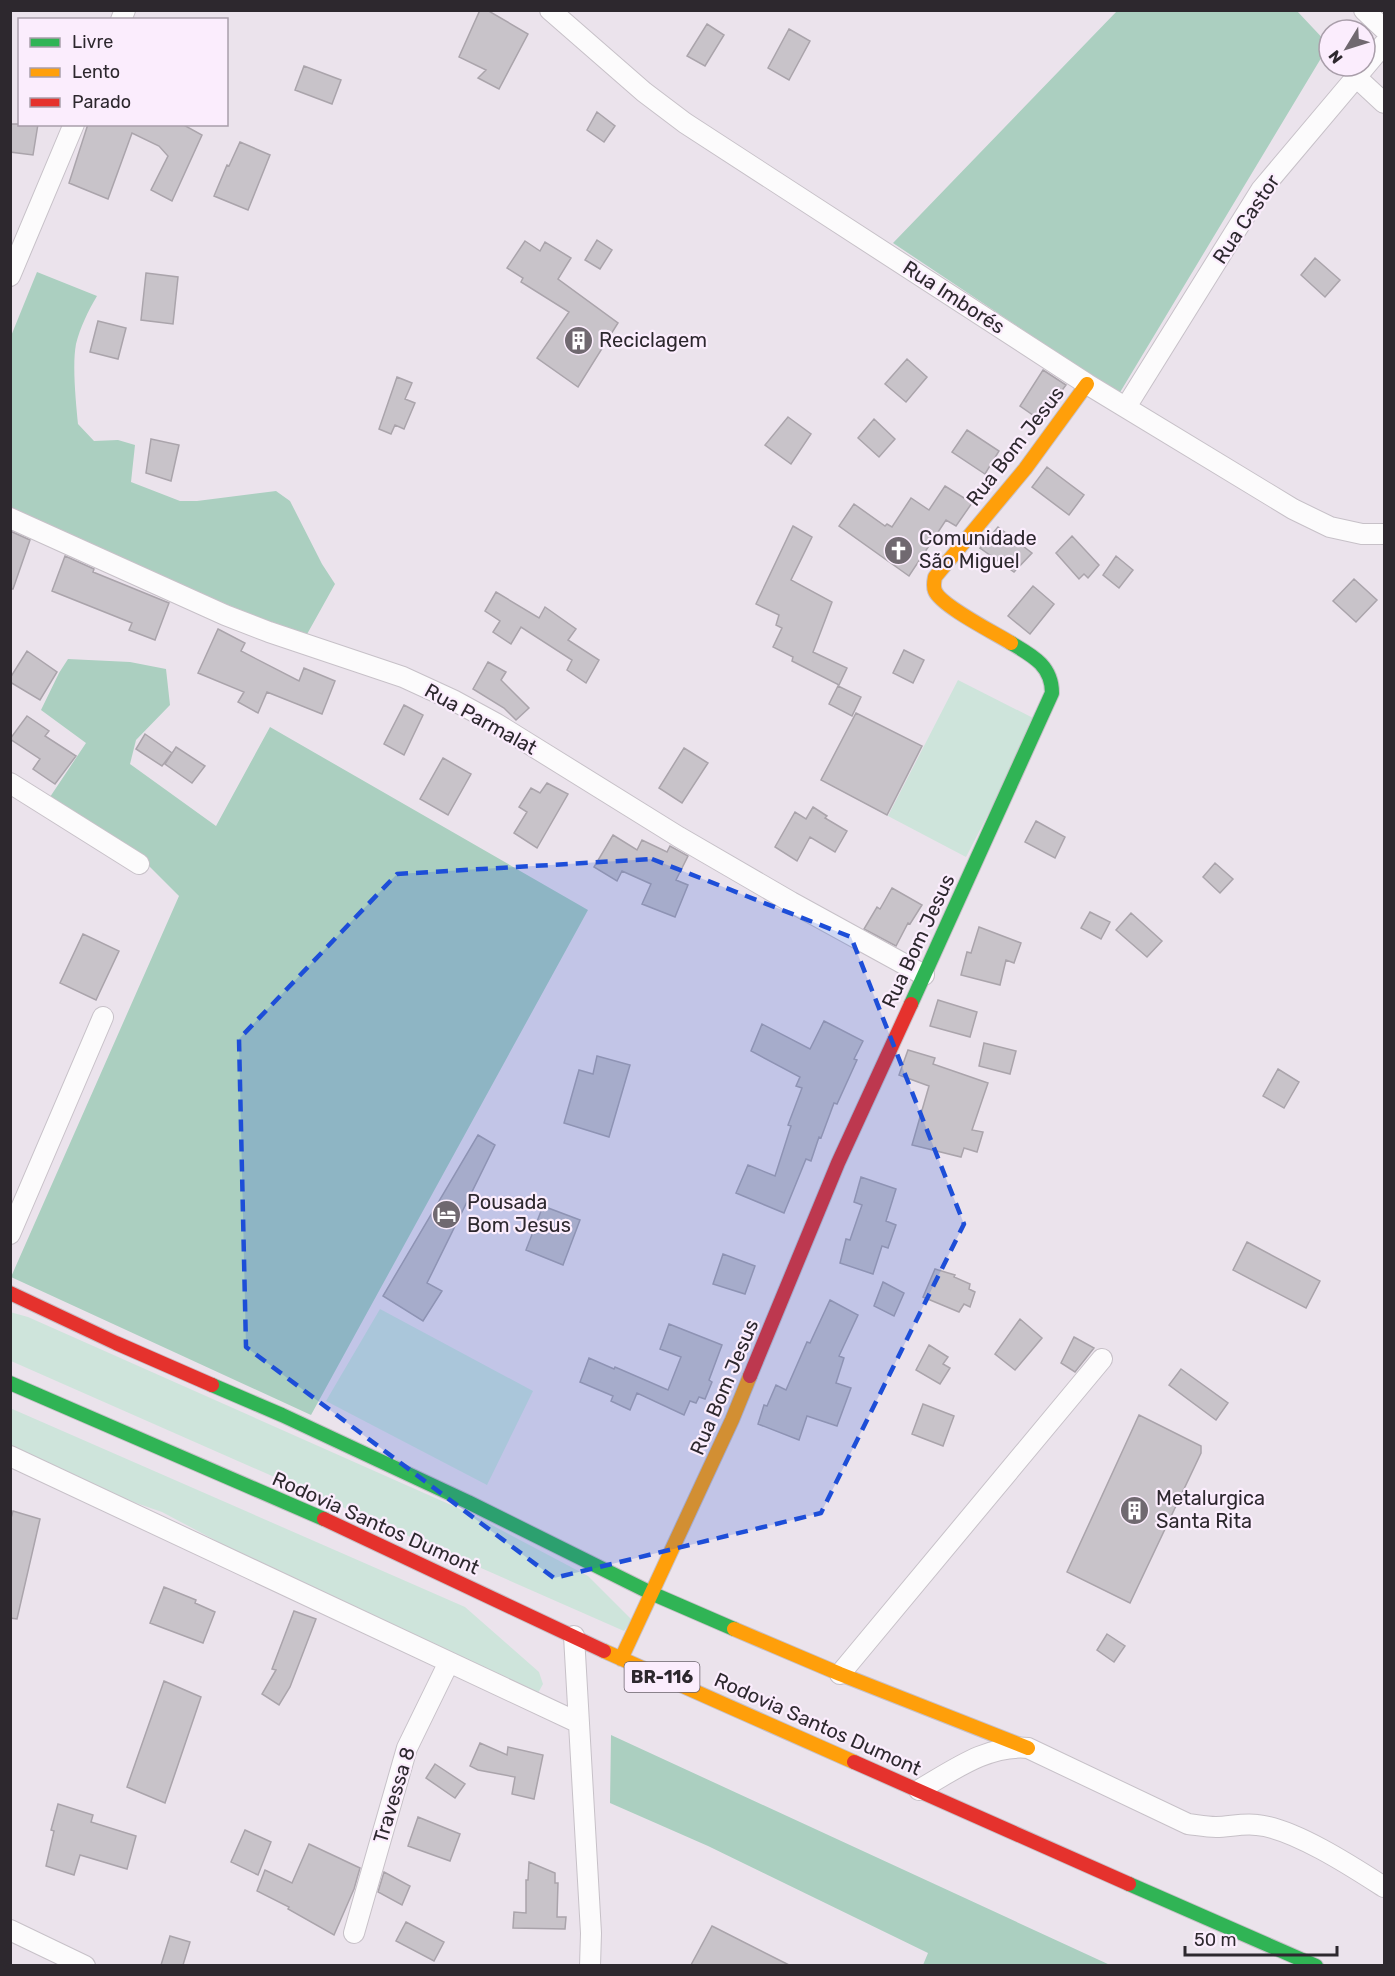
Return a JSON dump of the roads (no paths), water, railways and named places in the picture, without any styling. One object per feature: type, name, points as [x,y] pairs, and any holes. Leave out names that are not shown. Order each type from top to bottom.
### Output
[{"type":"main road","name":"Rua Bom Jesus","points":[[621,1659],[732,1420],[838,1163],[1052,693],[1053,682],[1050,674],[1036,658],[945,603],[938,597],[933,585],[935,577],[1024,469],[1087,384]]},
{"type":"main road","points":[[10,1293],[116,1343],[282,1414],[651,1593],[840,1674],[1028,1748]]},
{"type":"main road","name":"Rodovia Santos Dumont","points":[[10,1383],[316,1516],[621,1659],[1316,1965]]},
{"type":"street","name":"Rua Imborés","points":[[550,10],[644,92],[685,123],[1087,384],[1293,509],[1330,527],[1362,534],[1384,534]]},
{"type":"street","points":[[1364,10],[1384,29]]},
{"type":"street","name":"Rua Castor","points":[[1126,407],[1261,190],[1355,78]]},
{"type":"street","points":[[1357,78],[1384,103]]},
{"type":"street","points":[[10,276],[73,126]]},
{"type":"street","name":"Rua Parmalat","points":[[10,518],[269,633],[404,677],[453,700],[791,903],[924,975]]},
{"type":"street","points":[[10,783],[139,864]]},
{"type":"street","points":[[10,1234],[103,1017]]},
{"type":"street","points":[[840,1674],[1102,1359]]},
{"type":"street","points":[[10,1456],[579,1723]]},
{"type":"street","points":[[574,1636],[591,1933],[590,1965]]},
{"type":"street","name":"Travessa 8","points":[[354,1933],[407,1748],[449,1662]]},
{"type":"street","points":[[919,1790],[981,1756],[1015,1747],[1028,1748],[1188,1824],[1218,1827],[1256,1825],[1271,1827],[1350,1865],[1384,1887]]},
{"type":"street","points":[[10,1930],[85,1965]]},
{"type":"place","name":"Reciclagem","points":[[578,340]]},
{"type":"place","name":"Comunidade São Miguel","points":[[898,550]]},
{"type":"place","name":"Pousada Bom Jesus","points":[[446,1214]]},
{"type":"place","name":"Metalurgica Santa Rita","points":[[1135,1510]]}]
